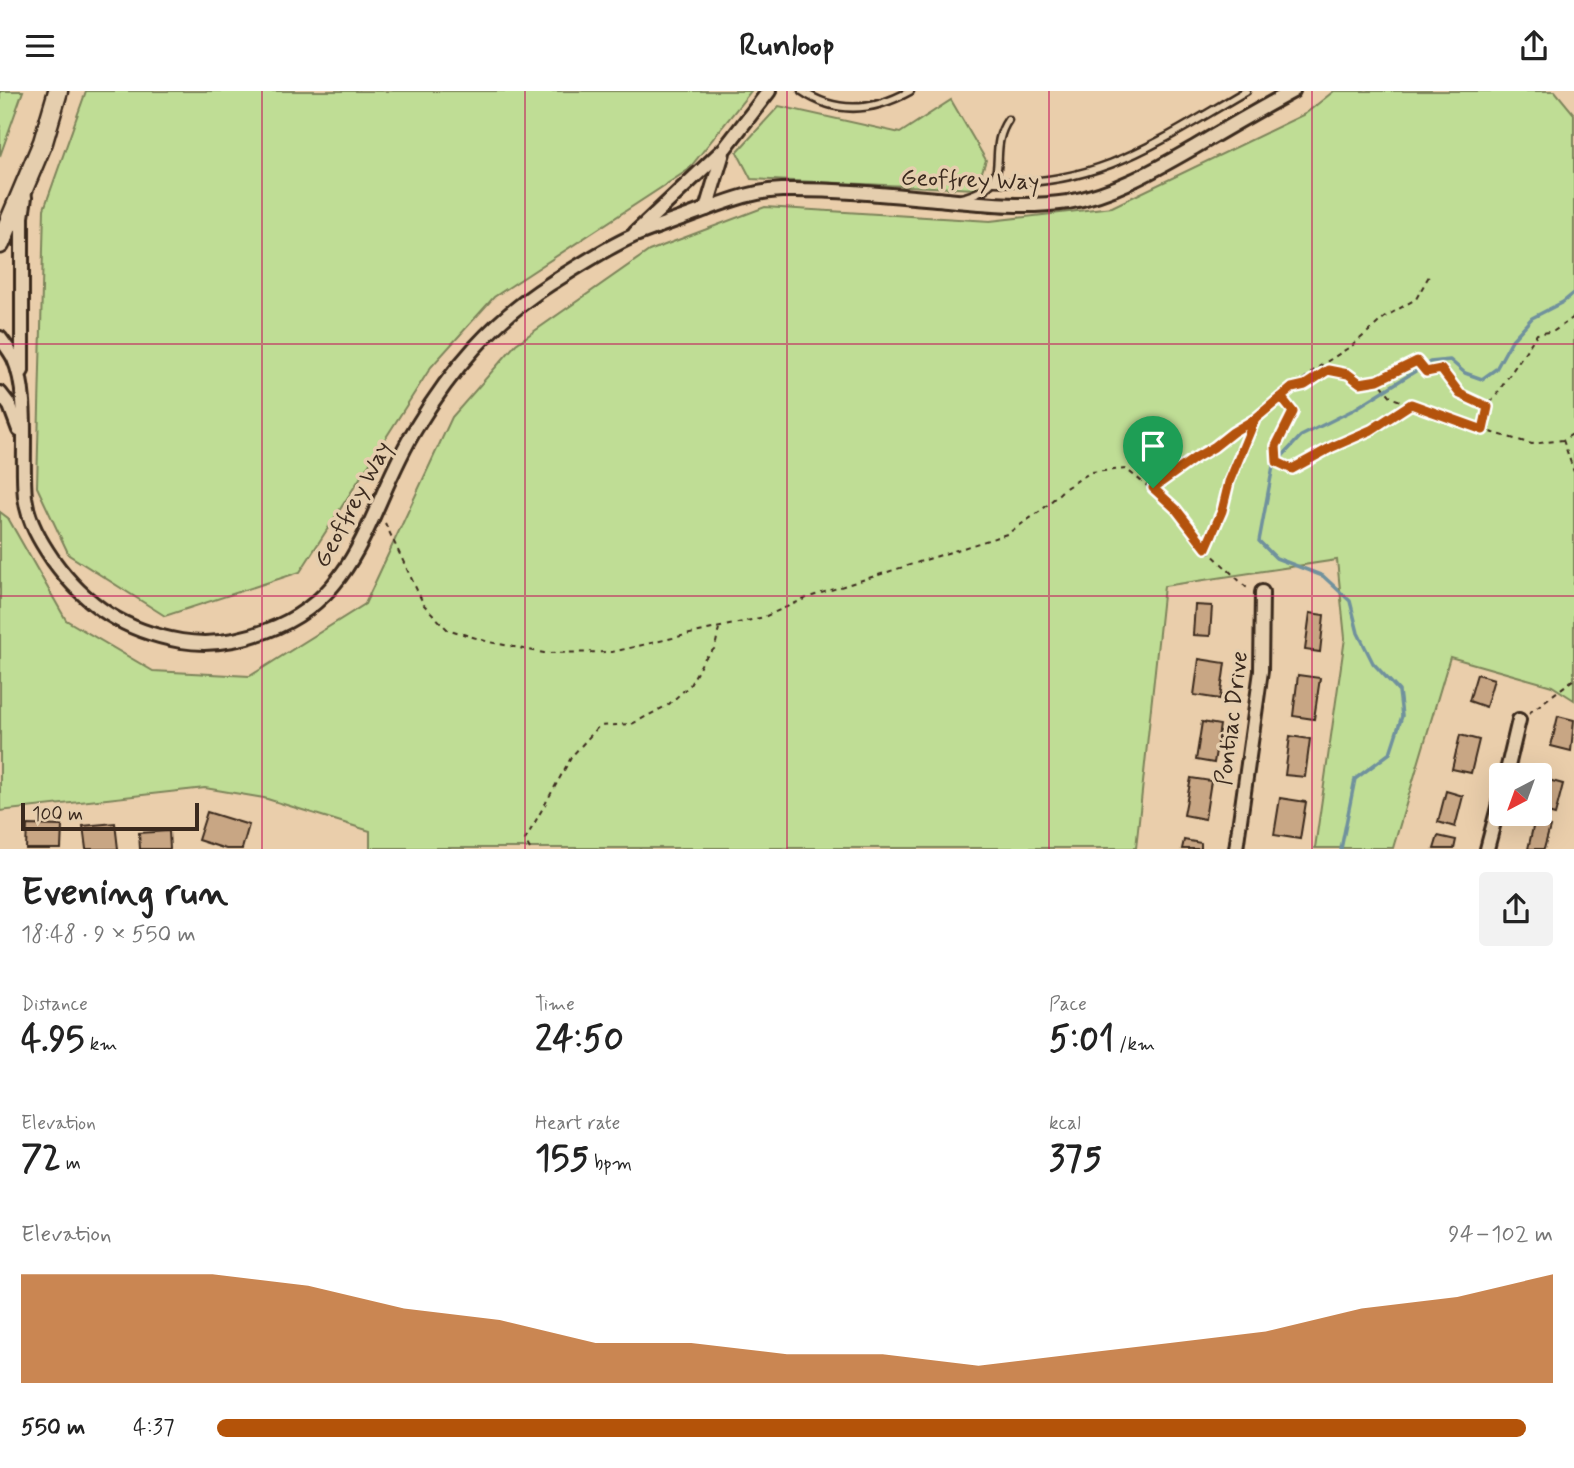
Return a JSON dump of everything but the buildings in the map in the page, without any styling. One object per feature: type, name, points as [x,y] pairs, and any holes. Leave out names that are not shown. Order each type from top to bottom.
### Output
[{"type":"main road","points":[[0,244],[43,142],[58,91]]},
{"type":"street","name":"Geoffrey Way","points":[[630,238],[725,148],[769,91]]},
{"type":"street","name":"Geoffrey Way","points":[[0,338],[14,359],[22,386],[26,505],[38,537],[72,585],[118,621],[149,633],[184,642],[210,644],[241,640],[279,627],[316,605],[346,572],[414,432],[451,375],[475,346],[501,320],[545,287],[630,238],[741,196],[779,190],[949,200],[981,205],[1017,206],[1069,201],[1110,191],[1151,172],[1293,91]]},
{"type":"street","name":"Geoffrey Way","points":[[706,209],[725,148]]},
{"type":"street","points":[[22,386],[22,217],[26,185]]},
{"type":"street","points":[[0,393],[10,406],[23,442]]},
{"type":"street","name":"Pontiac Drive","points":[[1236,849],[1261,671],[1262,592]]},
{"type":"street","points":[[1509,763],[1519,720]]},
{"type":"street","points":[[1488,849],[1494,826]]},
{"type":"lane","points":[[802,91],[830,105],[859,109],[886,103],[910,91]]},
{"type":"lane","points":[[949,200],[976,194],[994,182],[1022,184],[1064,178],[1123,160],[1246,91]]},
{"type":"lane","points":[[994,182],[1000,132],[1009,120]]},
{"type":"path","points":[[1153,488],[1255,419],[1317,368],[1353,345],[1385,317],[1416,299],[1429,276]]},
{"type":"path","points":[[1483,430],[1488,407],[1537,334],[1554,331],[1574,317]]},
{"type":"path","points":[[1292,388],[1305,385],[1328,370],[1348,374],[1360,383],[1378,380],[1417,361],[1426,372],[1441,369],[1460,394],[1488,407]]},
{"type":"path","points":[[1378,380],[1392,398],[1532,444],[1563,440],[1574,433]]},
{"type":"path","points":[[1281,397],[1293,412],[1276,446],[1277,462],[1292,469],[1371,430],[1411,404]]},
{"type":"path","points":[[1206,548],[1255,419]]},
{"type":"path","points":[[1563,440],[1574,472]]},
{"type":"path","points":[[374,515],[386,523],[424,605],[447,629],[489,642],[544,653],[612,652],[764,617],[809,597],[1007,534],[1042,510],[1064,489],[1091,472],[1126,469],[1176,509],[1206,548],[1246,587],[1262,592]]},
{"type":"path","points":[[530,849],[525,840],[572,756],[598,726],[632,724],[668,705],[690,685],[704,659],[715,648],[719,627]]},
{"type":"path","points":[[1519,720],[1574,679]]},
{"type":"green space","points":[[0,91],[23,91],[0,156]]},
{"type":"green space","points":[[86,91],[751,91],[688,170],[494,297],[431,367],[300,572],[165,616],[69,555],[37,487],[44,209]]},
{"type":"green space","points":[[1334,91],[1555,91],[1574,114],[1574,700],[1552,686],[1450,657],[1393,848],[1315,848],[1345,638],[1337,560],[1164,586],[1136,848],[370,848],[370,831],[264,798],[205,788],[0,811],[0,512],[8,518],[66,620],[153,671],[250,676],[365,604],[452,417],[516,344],[649,251],[765,207],[990,221],[1112,207],[1305,114]]},
{"type":"green space","points":[[951,100],[986,160],[976,189],[751,179],[737,152],[779,106],[900,133]]},
{"type":"waterway","points":[[1341,849],[1355,779],[1390,753],[1402,716],[1399,691],[1373,663],[1358,633],[1350,601],[1323,576],[1276,558],[1259,541],[1273,466],[1301,436],[1353,410],[1430,362],[1450,360],[1465,373],[1482,379],[1496,369],[1512,340],[1532,318],[1563,302],[1574,293]]},
{"type":"route","points":[[1153,488],[1176,509],[1206,548],[1255,419],[1281,397],[1293,412],[1276,446],[1277,462],[1292,469],[1371,430],[1411,404],[1483,430],[1488,407],[1460,394],[1441,369],[1426,372],[1417,361],[1378,380],[1360,383],[1348,374],[1328,370],[1305,385],[1292,388],[1281,397],[1255,419],[1153,488]]}]
